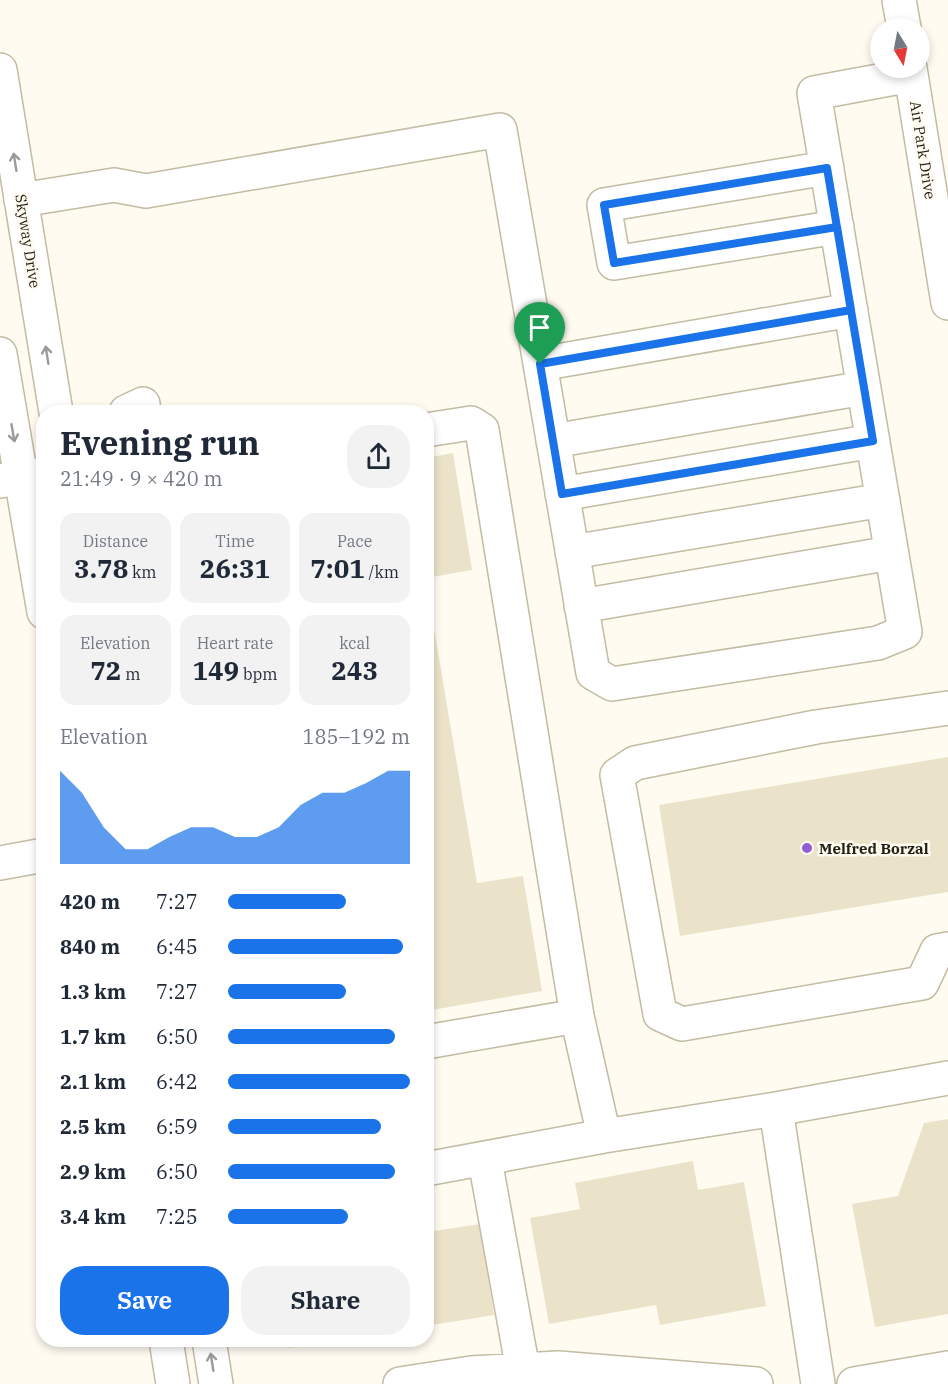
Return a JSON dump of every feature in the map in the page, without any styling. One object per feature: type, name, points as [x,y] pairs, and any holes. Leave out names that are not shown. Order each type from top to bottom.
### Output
[{"type":"main road","points":[[899,0],[902,18]]},
{"type":"main road","name":"Skyway Drive","points":[[0,70],[55,405]]},
{"type":"main road","points":[[21,200],[114,185],[146,191],[500,130],[593,673],[612,684],[878,643],[904,633],[814,93],[880,78]]},
{"type":"main road","name":"Air Park Drive","points":[[912,78],[944,257],[948,303]]},
{"type":"main road","points":[[827,168],[604,205],[614,263],[837,227]]},
{"type":"main road","points":[[540,364],[851,310]]},
{"type":"main road","points":[[0,354],[36,565]]},
{"type":"main road","points":[[553,441],[864,388]]},
{"type":"main road","points":[[434,429],[471,423],[482,430],[577,1016],[604,1136]]},
{"type":"main road","points":[[562,494],[873,441]]},
{"type":"main road","points":[[572,552],[883,500]]},
{"type":"main road","points":[[581,606],[891,553]]},
{"type":"main road","points":[[948,708],[816,727],[635,763],[616,775],[660,1014],[682,1024],[922,983],[936,951],[948,949]]},
{"type":"main road","points":[[0,863],[36,856]]},
{"type":"main road","points":[[434,1041],[577,1016]]},
{"type":"main road","points":[[434,1168],[604,1136],[776,1109],[948,1078]]},
{"type":"main road","points":[[776,1109],[818,1384]]},
{"type":"main road","points":[[484,1160],[523,1370]]},
{"type":"main road","points":[[167,1347],[174,1384]]},
{"type":"main road","points":[[210,1347],[216,1384]]},
{"type":"main road","points":[[400,1384],[471,1373],[558,1368],[669,1381],[756,1384]]},
{"type":"main road","points":[[870,1383],[948,1368]]},
{"type":"building","points":[[453,453],[472,570],[434,577],[434,457]]},
{"type":"building","points":[[434,628],[477,883],[523,876],[542,991],[434,1010]]},
{"type":"building","name":"Melfred Borzal","points":[[948,757],[948,892],[680,936],[659,805]]},
{"type":"building","points":[[948,1119],[948,1314],[875,1327],[852,1204],[898,1196],[924,1123]]},
{"type":"building","points":[[693,1161],[698,1190],[744,1182],[766,1306],[660,1325],[656,1305],[549,1324],[530,1218],[580,1209],[575,1183]]},
{"type":"building","points":[[480,1224],[494,1315],[434,1325],[434,1231]]},
{"type":"place","name":"Melfred Borzal","points":[[807,848]]},
{"type":"route","points":[[540,364],[562,494],[873,441],[864,388],[827,168],[604,205],[614,263],[837,227],[851,310],[540,364]]}]
